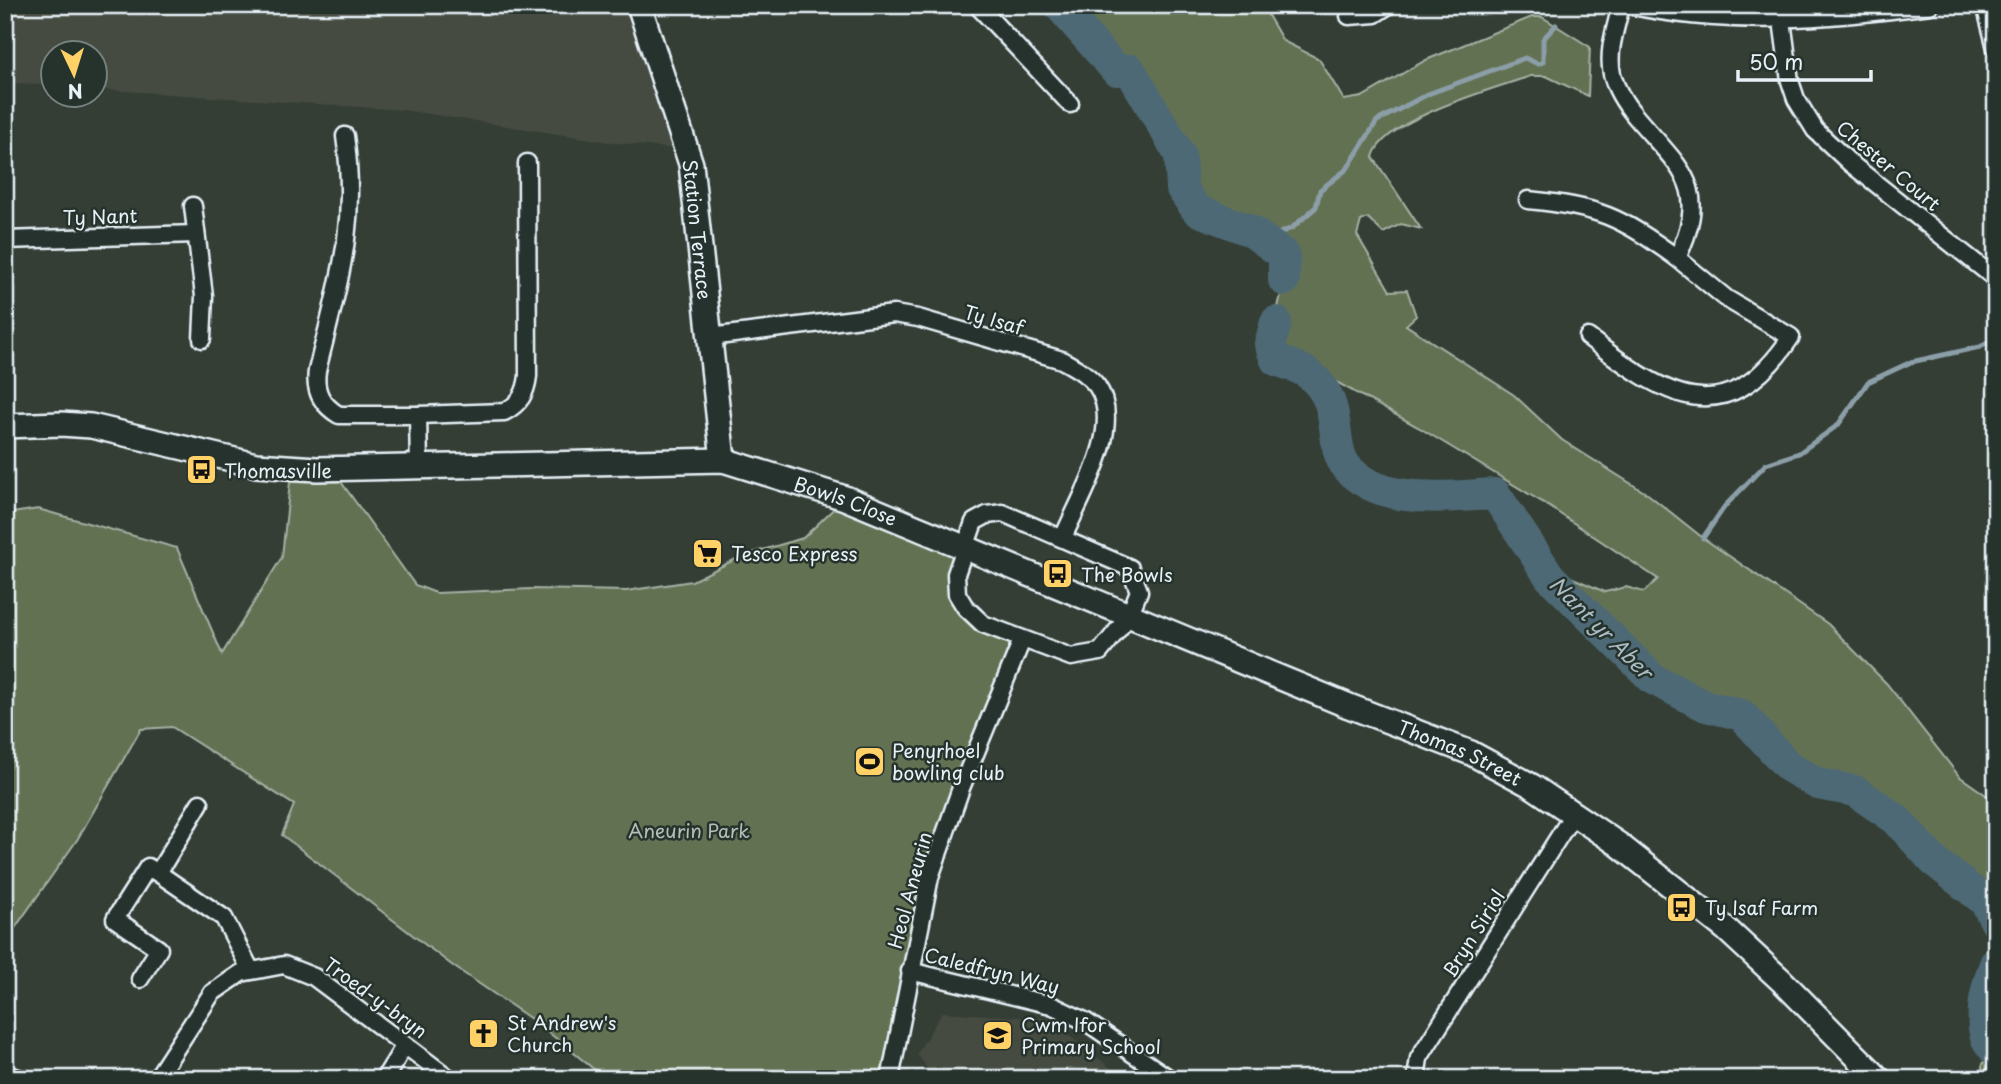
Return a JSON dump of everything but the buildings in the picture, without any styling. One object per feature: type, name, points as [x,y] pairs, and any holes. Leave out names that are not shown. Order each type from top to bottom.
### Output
[{"type":"main road","name":"Station Terrace","points":[[639,5],[691,163],[723,460]]},
{"type":"main road","name":"Bowls Close","points":[[5,426],[91,426],[257,465],[317,469],[723,460],[845,498],[965,548]]},
{"type":"main road","name":"Thomas Street","points":[[965,548],[1471,753],[1574,813],[1655,872],[1726,929],[1879,1079]]},
{"type":"street","points":[[977,5],[1070,104]]},
{"type":"street","points":[[1349,16],[1375,14],[1389,5]]},
{"type":"street","points":[[1621,5],[1610,56],[1615,84],[1629,108],[1680,169],[1691,194],[1692,220],[1676,258]]},
{"type":"street","points":[[1628,5],[1700,18],[1782,20],[1930,5]]},
{"type":"street","points":[[1985,5],[1996,48]]},
{"type":"street","name":"Chester Court","points":[[1782,20],[1790,81],[1800,107],[1815,130],[1850,163],[1996,279]]},
{"type":"street","points":[[345,136],[350,173],[348,238],[317,371],[317,390],[328,408],[339,415],[504,412],[519,402],[524,395],[528,376],[527,163]]},
{"type":"street","points":[[1528,200],[1578,206],[1609,214],[1636,229],[1727,299],[1791,337],[1760,377],[1732,393],[1716,396],[1676,392],[1635,374],[1588,337]]},
{"type":"street","points":[[193,206],[204,296],[202,339]]},
{"type":"street","name":"Ty Nant","points":[[5,240],[196,234]]},
{"type":"street","name":"Ty Isaf","points":[[710,337],[873,314],[918,318],[1062,360],[1082,372],[1096,385],[1105,402],[1108,423],[1104,441],[1063,538]]},
{"type":"street","points":[[418,415],[419,467]]},
{"type":"street","points":[[1003,513],[1063,538],[1130,568],[1139,591],[1129,616],[1106,647],[1088,657],[1070,657],[983,624],[965,607],[957,594],[956,574],[974,522],[987,515],[1003,513]]},
{"type":"street","name":"Heol Aneurin","points":[[890,1079],[930,877],[961,788],[1022,640]]},
{"type":"street","points":[[158,873],[200,803]]},
{"type":"street","name":"Bryn Siriol","points":[[1416,1079],[1419,1058],[1574,813]]},
{"type":"street","points":[[140,979],[159,949],[115,919],[148,867],[224,918],[250,969]]},
{"type":"street","name":"Troed-y-bryn","points":[[156,1079],[205,1001],[219,987],[250,969],[284,965],[305,971],[450,1079]]},
{"type":"street","name":"Caledfryn Way","points":[[910,971],[1051,1005],[1085,1021],[1170,1079]]},
{"type":"street","points":[[384,1079],[405,1045]]},
{"type":"street","points":[[5,1074],[22,1079]]},
{"type":"shaded area","points":[[5,5],[628,5],[675,149],[609,142],[403,110],[108,90],[108,38],[38,38],[38,85],[5,82]]},
{"type":"shaded area","name":"Cwm Ifor Primary School","points":[[942,1012],[1047,1019],[1115,1071],[1132,1079],[935,1079],[917,1054]]},
{"type":"green space","points":[[1059,5],[1262,5],[1283,41],[1319,59],[1344,100],[1362,97],[1426,60],[1532,17],[1542,17],[1590,47],[1588,96],[1546,76],[1531,76],[1442,107],[1397,130],[1381,143],[1373,157],[1421,229],[1401,224],[1383,233],[1368,218],[1361,221],[1357,235],[1390,291],[1407,290],[1416,316],[1406,325],[1514,395],[1562,440],[1649,495],[1703,538],[1828,624],[1887,684],[1959,776],[1996,802],[1996,922],[1985,901],[1934,861],[1896,819],[1855,791],[1818,784],[1788,766],[1742,715],[1706,706],[1653,679],[1550,577],[1541,564],[1605,592],[1626,587],[1644,592],[1658,579],[1542,502],[1418,427],[1331,379],[1276,360],[1270,344],[1284,280],[1284,255],[1251,231],[1197,210],[1182,189],[1180,155],[1130,70],[1116,70]]},
{"type":"green space","name":"Aneurin Park","points":[[339,479],[415,585],[436,593],[531,589],[626,591],[692,581],[742,556],[803,538],[845,498],[965,548],[956,574],[965,607],[1022,640],[930,877],[889,1079],[606,1079],[537,1023],[453,966],[282,835],[294,805],[172,727],[141,729],[77,840],[5,942],[5,514],[38,509],[177,548],[222,654],[282,557],[290,482]]},
{"type":"green space","points":[[1996,962],[1996,1079],[1984,1079],[1982,1066],[1993,1047],[1988,1038],[1985,1005]]},
{"type":"waterway","name":"Nant yr Aber","points":[[1059,5],[1116,70],[1130,70],[1180,155],[1182,189],[1197,210],[1251,231],[1284,255],[1284,280]]},
{"type":"waterway","points":[[1263,240],[1292,228],[1316,207],[1320,190],[1347,169],[1377,121],[1428,94],[1525,58],[1538,64],[1543,62],[1543,39],[1556,25]]},
{"type":"waterway","name":"Nant yr Aber","points":[[1276,322],[1270,344],[1276,360],[1307,373],[1321,387],[1333,412],[1339,451],[1350,471],[1382,490],[1400,494],[1439,497],[1495,494],[1550,577],[1653,679],[1706,706],[1742,715],[1788,766],[1818,784],[1855,791],[1896,819],[1934,861],[1985,901],[1996,922]]},
{"type":"waterway","points":[[1703,538],[1725,506],[1766,464],[1799,453],[1838,425],[1868,382],[1911,362],[1980,347],[1996,339]]},
{"type":"waterway","name":"Nant yr Aber","points":[[1996,962],[1987,988],[1983,1019],[1987,1039],[1996,1051]]},
{"type":"place","name":"Thomasville","points":[[201,470]]},
{"type":"place","name":"Tesco Express","points":[[708,553]]},
{"type":"place","name":"The Bowls","points":[[1058,574]]},
{"type":"place","name":"Penyrhoel bowling club","points":[[869,761]]},
{"type":"place","name":"Ty Isaf Farm","points":[[1682,907]]},
{"type":"place","name":"St Andrew's Church","points":[[484,1033]]},
{"type":"place","name":"Cwm Ifor Primary School","points":[[998,1035]]}]
